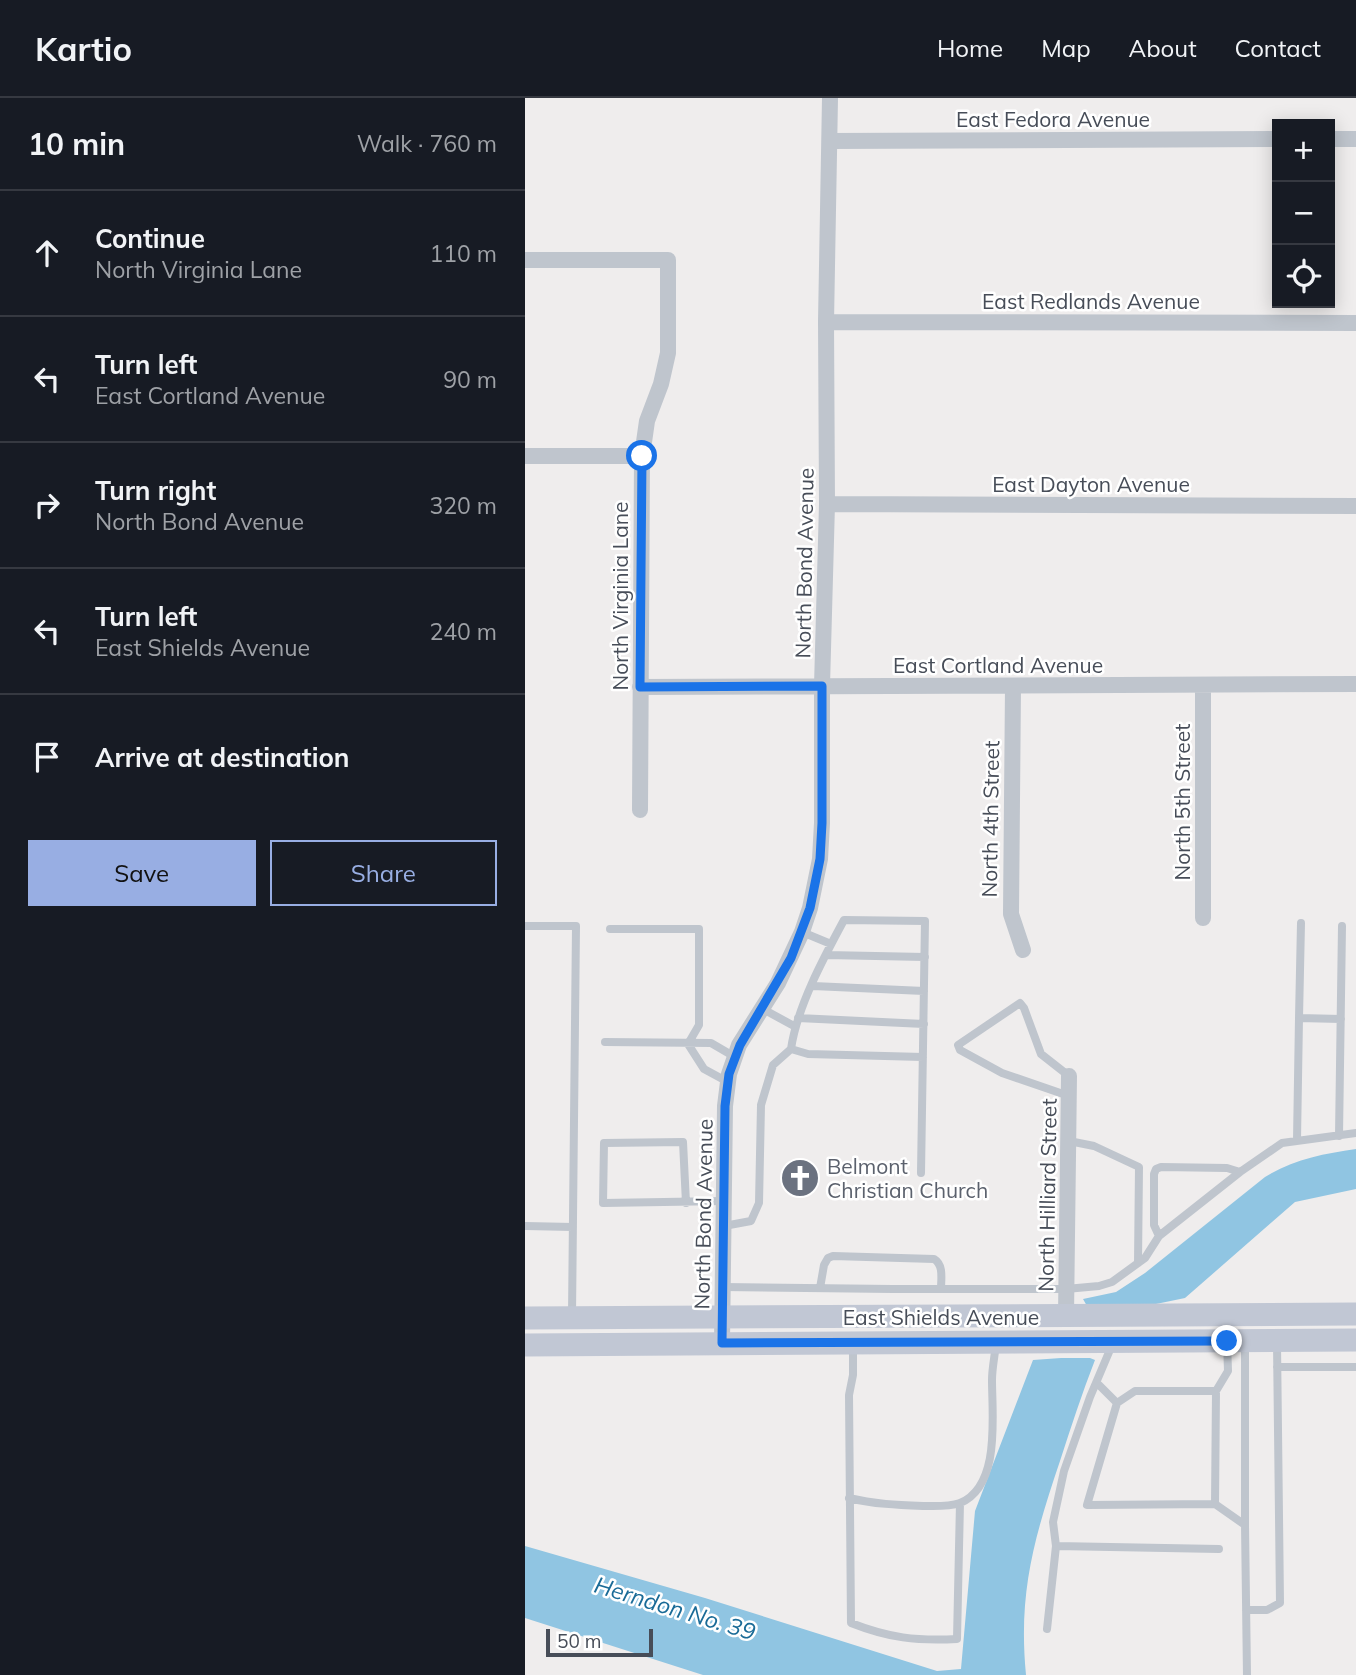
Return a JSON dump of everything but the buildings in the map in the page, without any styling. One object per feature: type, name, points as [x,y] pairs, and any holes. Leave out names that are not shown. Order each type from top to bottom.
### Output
[{"type":"main road","name":"East Shields Avenue","points":[[525,1318],[1356,1314]]},
{"type":"main road","points":[[1114,1342],[1118,1334],[1126,1330],[1214,1329],[1250,1315]]},
{"type":"main road","points":[[996,1343],[1007,1330],[1047,1330],[1062,1322],[1066,1316]]},
{"type":"main road","name":"East Shields Avenue","points":[[525,1345],[1356,1340]]},
{"type":"street","name":"North Bond Avenue","points":[[722,1343],[725,1106],[729,1082],[740,1045],[778,983],[802,932],[820,859],[827,504],[826,321],[830,98]]},
{"type":"street","name":"East Fedora Avenue","points":[[830,141],[1272,139]]},
{"type":"street","points":[[1335,139],[1356,139]]},
{"type":"street","name":"North Virginia Lane","points":[[525,260],[668,260],[668,353],[661,384],[647,421],[642,456],[640,810]]},
{"type":"street","name":"East Redlands Avenue","points":[[826,321],[1356,323]]},
{"type":"street","points":[[525,456],[642,456]]},
{"type":"street","name":"East Dayton Avenue","points":[[827,504],[1356,506]]},
{"type":"street","name":"East Cortland Avenue","points":[[640,687],[1356,684]]},
{"type":"street","name":"North 5th Street","points":[[1203,685],[1203,918]]},
{"type":"street","name":"North 4th Street","points":[[1013,686],[1011,914],[1023,950]]},
{"type":"street","name":"North Hilliard Street","points":[[1066,1316],[1069,1076]]},
{"type":"lane","points":[[724,1226],[751,1221],[759,1203],[761,1105],[773,1065],[791,1049],[796,1022],[844,920],[925,921],[921,1172]]},
{"type":"lane","points":[[1297,1140],[1301,923]]},
{"type":"lane","points":[[525,926],[576,926],[572,1318]]},
{"type":"lane","points":[[1339,1136],[1342,926]]},
{"type":"lane","points":[[610,929],[699,929],[699,1025],[688,1044]]},
{"type":"lane","points":[[802,932],[831,944]]},
{"type":"lane","points":[[826,955],[925,957]]},
{"type":"lane","points":[[813,986],[924,991]]},
{"type":"lane","points":[[1069,1076],[1041,1054],[1020,1003],[958,1045],[960,1050],[1002,1073],[1069,1096]]},
{"type":"lane","points":[[761,1008],[796,1022],[924,1024]]},
{"type":"lane","points":[[1300,1018],[1341,1019]]},
{"type":"lane","points":[[605,1042],[711,1044],[735,1057]]},
{"type":"lane","points":[[688,1044],[704,1069],[729,1082]]},
{"type":"lane","points":[[791,1049],[808,1054],[923,1057]]},
{"type":"lane","points":[[723,1287],[1066,1289],[1100,1286],[1112,1282],[1138,1264],[1159,1236],[1240,1172],[1282,1143],[1356,1133]]},
{"type":"lane","points":[[1069,1141],[1094,1146],[1139,1167],[1138,1264]]},
{"type":"lane","points":[[686,1203],[683,1142],[604,1143],[603,1203],[686,1203],[724,1201]]},
{"type":"lane","points":[[1159,1236],[1154,1225],[1156,1169],[1227,1168],[1240,1172]]},
{"type":"lane","points":[[525,1226],[573,1227]]},
{"type":"lane","points":[[820,1288],[824,1265],[828,1258],[833,1256],[934,1259],[941,1268],[941,1289]]},
{"type":"lane","points":[[1246,1610],[1267,1610],[1280,1603],[1276,1340]]},
{"type":"lane","points":[[1215,1504],[1216,1391],[1228,1371],[1236,1341]]},
{"type":"lane","points":[[1236,1341],[1245,1525],[1247,1675]]},
{"type":"lane","points":[[1047,1629],[1056,1546],[1053,1522],[1064,1471],[1114,1342]]},
{"type":"lane","points":[[853,1343],[853,1375],[849,1395],[851,1623],[881,1635],[925,1641],[957,1639],[960,1503]]},
{"type":"lane","points":[[849,1498],[877,1505],[948,1506],[960,1503],[974,1493],[989,1464],[992,1447],[992,1377],[996,1343]]},
{"type":"lane","points":[[1277,1367],[1356,1367]]},
{"type":"lane","points":[[1097,1383],[1117,1403]]},
{"type":"lane","points":[[1216,1391],[1135,1391],[1117,1403],[1087,1505],[1215,1504],[1245,1525]]},
{"type":"lane","points":[[1056,1546],[1219,1549]]},
{"type":"water","points":[[1356,1149],[1356,1189],[1295,1202],[1185,1298],[1156,1304],[1087,1306],[1083,1299],[1116,1292],[1145,1273],[1265,1177],[1309,1158]]},
{"type":"water","name":"Herndon No. 39","points":[[1033,1360],[1095,1360],[1051,1489],[1030,1566],[1024,1618],[1026,1675],[703,1675],[525,1618],[525,1546],[705,1598],[937,1671],[961,1669],[975,1511]]},
{"type":"place","name":"Belmont Christian Church","points":[[800,1178]]},
{"type":"route","points":[[642,456],[640,687],[822,686],[822,823],[820,859],[810,908],[791,958],[740,1045],[729,1074],[725,1106],[722,1343],[1227,1341]]}]
